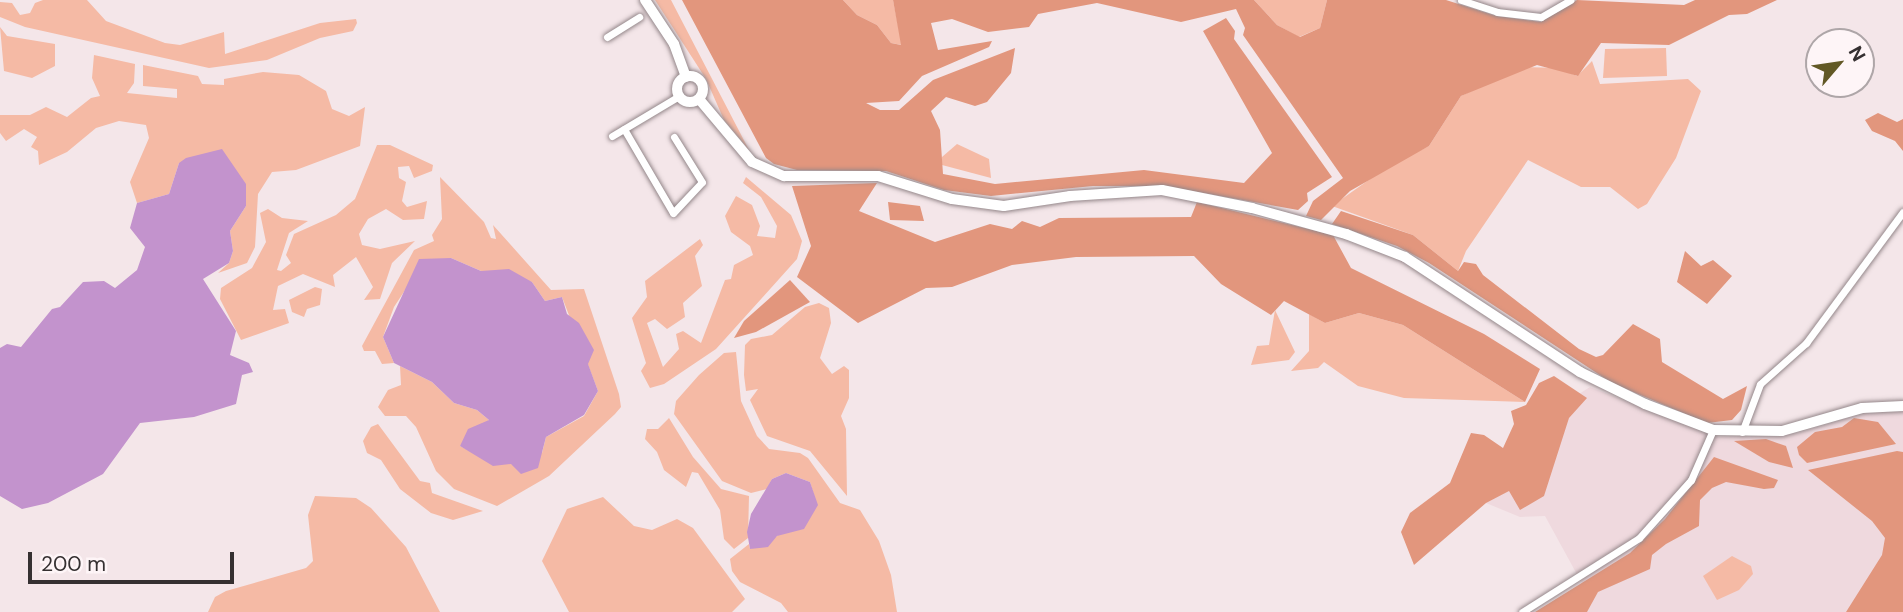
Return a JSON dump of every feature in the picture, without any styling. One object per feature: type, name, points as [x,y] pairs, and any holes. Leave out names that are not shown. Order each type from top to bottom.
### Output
[{"type":"street","points":[[645,0],[674,44],[686,77],[702,84],[699,99]]},
{"type":"street","points":[[1461,0],[1497,12],[1541,17],[1570,0]]},
{"type":"street","points":[[607,37],[639,17]]},
{"type":"street","points":[[679,96],[678,85],[686,77]]},
{"type":"street","points":[[679,96],[688,102],[699,99]]},
{"type":"street","points":[[612,136],[679,96]]},
{"type":"street","points":[[699,99],[752,162],[784,176],[878,176],[952,199],[1004,206],[1070,196],[1162,190],[1252,208],[1346,234],[1405,257],[1580,372],[1645,404],[1713,429],[1742,433],[1782,431],[1862,408],[1903,406]]},
{"type":"street","points":[[624,129],[673,213],[702,182],[674,138]]},
{"type":"street","points":[[1742,433],[1760,384],[1806,343],[1903,212]]},
{"type":"street","points":[[1522,612],[1639,538],[1691,480],[1713,429]]},
{"type":"shaded area","points":[[43,0],[87,0],[106,21],[165,43],[180,45],[224,32],[225,54],[320,23],[356,19],[357,23],[353,31],[320,38],[267,60],[209,68],[25,27],[0,17],[0,2],[12,3],[20,15],[30,13],[35,3]]},
{"type":"shaded area","points":[[655,0],[671,0],[749,150],[724,120],[706,79]]},
{"type":"shaded area","points":[[682,0],[843,0],[857,15],[877,25],[891,43],[901,45],[893,0],[1254,0],[1277,25],[1300,37],[1320,28],[1327,0],[1446,0],[1496,16],[1541,22],[1577,0],[1684,5],[1695,0],[1777,0],[1747,14],[1729,15],[1669,45],[1601,43],[1578,76],[1537,65],[1461,96],[1429,146],[1350,191],[1321,220],[1306,216],[1313,201],[1343,178],[1243,35],[1245,28],[1236,9],[1181,22],[1097,3],[1038,14],[1029,27],[988,32],[952,19],[931,23],[938,50],[992,41],[989,47],[922,76],[899,101],[866,103],[880,110],[899,110],[933,80],[1015,48],[1011,73],[987,102],[975,106],[946,97],[931,111],[940,130],[943,174],[995,184],[1144,170],[1244,183],[1272,153],[1203,31],[1226,18],[1235,31],[1234,39],[1332,177],[1307,193],[1308,201],[1298,210],[1164,186],[1093,186],[991,196],[944,190],[886,171],[797,170],[774,164],[766,158]]},
{"type":"shaded area","points":[[843,0],[893,0],[902,45],[891,43],[877,25],[857,15]]},
{"type":"shaded area","points":[[1254,0],[1327,0],[1320,28],[1299,37],[1277,25]]},
{"type":"shaded area","points":[[0,27],[7,36],[55,44],[55,66],[32,78],[4,71]]},
{"type":"shaded area","points":[[1666,48],[1667,76],[1603,78],[1605,49]]},
{"type":"shaded area","points":[[94,55],[135,64],[134,83],[127,93],[177,98],[177,89],[143,86],[143,65],[198,76],[202,84],[224,85],[224,79],[263,72],[299,75],[326,91],[332,109],[349,116],[365,107],[360,146],[296,170],[272,172],[258,194],[255,247],[247,263],[218,273],[229,263],[233,251],[230,231],[246,206],[179,163],[169,194],[137,203],[130,182],[149,138],[146,125],[119,121],[96,128],[67,152],[39,165],[38,151],[31,147],[37,137],[24,129],[6,141],[0,133],[0,115],[30,115],[46,107],[67,117],[91,98],[100,96],[92,78]]},
{"type":"shaded area","points":[[1592,61],[1600,84],[1688,79],[1701,91],[1676,158],[1647,204],[1638,209],[1610,187],[1581,187],[1528,160],[1466,251],[1458,271],[1413,235],[1332,206],[1387,167],[1429,146],[1461,96],[1523,67],[1558,68],[1577,76]]},
{"type":"shaded area","points":[[1878,113],[1897,122],[1903,119],[1903,151],[1895,141],[1872,131],[1865,120]]},
{"type":"shaded area","points":[[957,144],[989,159],[991,178],[942,165],[942,157]]},
{"type":"shaded area","points":[[377,145],[390,145],[433,165],[432,171],[414,178],[409,166],[398,167],[399,178],[406,182],[402,201],[407,207],[427,201],[424,219],[403,220],[386,209],[368,219],[359,234],[362,245],[380,249],[415,241],[392,263],[380,299],[364,300],[373,287],[356,257],[333,275],[335,287],[303,274],[278,286],[273,310],[285,309],[289,323],[241,340],[220,299],[221,288],[252,268],[266,242],[260,213],[268,209],[282,218],[308,221],[289,233],[277,270],[281,271],[291,263],[286,255],[294,234],[336,215],[355,199]]},
{"type":"shaded area","points":[[222,149],[246,184],[246,206],[230,231],[233,251],[229,263],[203,279],[236,331],[230,355],[249,363],[253,372],[242,375],[236,404],[194,417],[140,423],[103,474],[48,503],[22,509],[0,496],[0,348],[7,344],[21,347],[52,309],[60,307],[83,282],[104,281],[115,288],[137,270],[145,247],[130,228],[137,203],[169,194],[179,163],[186,158]]},
{"type":"shaded area","points":[[440,177],[484,222],[491,238],[496,239],[493,225],[551,290],[584,289],[619,394],[621,407],[549,476],[497,506],[454,489],[436,471],[416,427],[406,416],[385,416],[378,407],[388,390],[401,385],[400,366],[432,382],[454,403],[477,410],[489,420],[460,446],[468,450],[542,453],[546,437],[584,416],[598,391],[562,297],[545,301],[532,282],[481,271],[451,258],[413,278],[394,307],[383,337],[394,363],[382,364],[375,351],[364,351],[362,346],[414,250],[434,241],[432,235],[442,219]]},
{"type":"shaded area","points":[[746,177],[791,215],[802,241],[797,259],[716,349],[664,384],[650,388],[641,371],[646,363],[632,318],[647,297],[645,281],[700,239],[703,245],[695,256],[702,286],[683,303],[685,317],[667,329],[655,319],[647,323],[663,367],[679,349],[676,334],[683,331],[701,343],[725,280],[731,279],[734,265],[753,255],[750,246],[731,232],[725,216],[736,196],[752,205],[760,226],[757,236],[775,238],[777,226],[761,197],[743,183]]},
{"type":"shaded area","points":[[877,183],[859,211],[935,242],[990,224],[1012,229],[1022,221],[1040,227],[1059,218],[1191,217],[1197,202],[1333,235],[1351,268],[1484,334],[1540,369],[1525,402],[1403,325],[1359,313],[1325,323],[1284,301],[1271,315],[1221,284],[1194,256],[1076,257],[1012,265],[952,287],[926,288],[858,323],[797,277],[811,246],[792,186]]},
{"type":"shaded area","points":[[888,202],[920,206],[924,221],[890,220]]},
{"type":"shaded area","points":[[1341,211],[1413,235],[1458,271],[1464,262],[1476,264],[1483,275],[1579,349],[1596,357],[1603,355],[1633,324],[1660,339],[1662,362],[1723,399],[1747,386],[1741,410],[1732,420],[1707,423],[1612,383],[1429,263],[1397,246],[1332,224]]},
{"type":"shaded area","points":[[1685,251],[1701,266],[1713,260],[1732,276],[1707,304],[1677,282]]},
{"type":"shaded area","points":[[451,258],[481,271],[509,269],[532,282],[545,301],[562,297],[567,314],[579,323],[594,350],[588,364],[598,391],[584,415],[546,437],[538,468],[521,474],[511,464],[493,466],[460,446],[468,429],[489,420],[477,410],[454,403],[432,382],[394,363],[383,337],[419,259]]},
{"type":"shaded area","points":[[790,280],[810,302],[756,332],[734,338],[744,321]]},
{"type":"shaded area","points":[[315,287],[322,289],[320,305],[307,309],[304,317],[292,312],[289,300]]},
{"type":"shaded area","points":[[819,303],[829,308],[831,323],[820,358],[832,374],[844,366],[849,370],[849,398],[841,416],[846,429],[847,496],[810,451],[767,436],[750,400],[758,389],[746,391],[745,345],[751,339],[772,335],[805,307]]},
{"type":"shaded area","points":[[1275,310],[1295,352],[1289,360],[1251,365],[1257,346],[1269,345]]},
{"type":"shaded area","points":[[1359,313],[1403,325],[1525,402],[1404,398],[1358,386],[1324,362],[1318,368],[1291,371],[1309,351],[1309,314],[1325,323]]},
{"type":"shaded area","points":[[736,352],[741,401],[757,436],[769,449],[800,453],[808,458],[840,503],[860,510],[879,541],[891,575],[897,612],[788,612],[781,603],[740,582],[732,571],[730,559],[749,544],[750,549],[777,536],[817,505],[810,482],[786,473],[772,479],[767,489],[751,493],[722,481],[674,414],[676,401],[699,375],[724,353]]},
{"type":"shaded area","points":[[1554,376],[1587,398],[1569,418],[1544,496],[1520,510],[1509,491],[1486,503],[1414,565],[1401,532],[1410,513],[1450,483],[1471,433],[1484,435],[1503,448],[1514,424],[1511,411],[1526,405],[1539,383]]},
{"type":"shaded area","points":[[1590,387],[1717,437],[1798,433],[1877,409],[1903,412],[1903,612],[1535,612],[1585,589],[1545,516],[1520,517],[1486,503],[1547,414]]},
{"type":"shaded area","points":[[669,418],[693,457],[721,489],[749,496],[748,538],[734,549],[724,539],[720,510],[698,473],[692,472],[686,487],[664,470],[657,452],[645,439],[647,429],[658,429]]},
{"type":"shaded area","points":[[1854,418],[1878,422],[1896,444],[1807,463],[1799,455],[1797,447],[1815,432],[1842,427]]},
{"type":"shaded area","points":[[378,424],[420,481],[430,483],[432,493],[483,511],[453,520],[431,513],[400,489],[381,460],[367,453],[363,441],[371,427]]},
{"type":"shaded area","points":[[1766,439],[1786,446],[1793,468],[1769,462],[1734,441]]},
{"type":"shaded area","points":[[1903,452],[1903,612],[1846,612],[1882,555],[1885,538],[1872,521],[1808,470]]},
{"type":"shaded area","points":[[1714,457],[1778,480],[1774,488],[1764,489],[1726,482],[1712,488],[1700,500],[1699,526],[1652,555],[1650,569],[1598,592],[1587,612],[1535,612],[1630,553],[1665,519]]},
{"type":"shaded area","points":[[786,473],[810,482],[818,505],[804,529],[777,536],[768,547],[750,549],[747,532],[751,514],[772,479]]},
{"type":"shaded area","points":[[315,496],[356,498],[371,508],[406,547],[440,612],[208,612],[215,597],[226,591],[306,568],[313,561],[308,515]]},
{"type":"shaded area","points":[[603,497],[634,526],[652,530],[677,519],[693,528],[745,599],[732,612],[569,612],[542,561],[567,509]]},
{"type":"shaded area","points":[[1732,556],[1751,566],[1753,574],[1739,590],[1717,600],[1703,576]]}]
